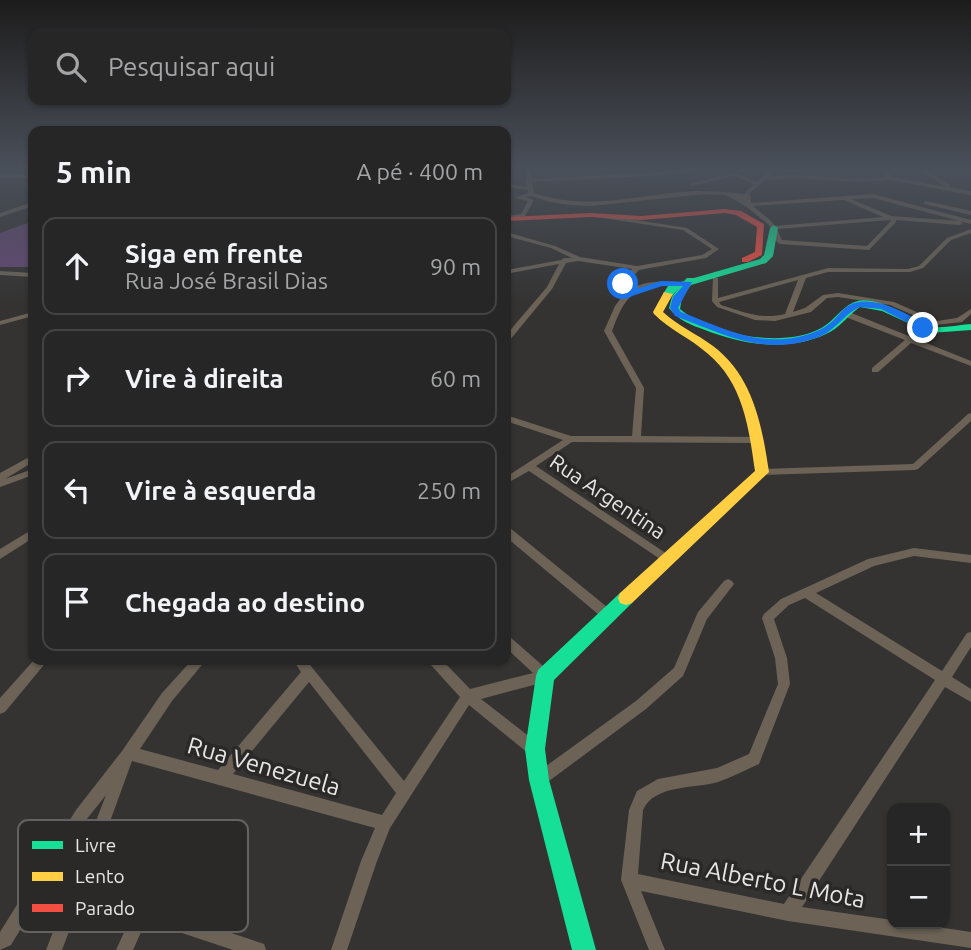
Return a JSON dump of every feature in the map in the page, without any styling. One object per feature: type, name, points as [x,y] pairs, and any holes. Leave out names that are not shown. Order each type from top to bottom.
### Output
[{"type":"street","points":[[511,218],[544,220],[590,215],[641,218],[684,214]]},
{"type":"street","points":[[623,296],[644,287],[685,284],[697,277],[756,257],[761,226],[739,214]]},
{"type":"street","points":[[759,214],[774,228],[779,242],[869,248],[894,221],[882,214]]},
{"type":"street","points":[[938,214],[971,223]]},
{"type":"street","points":[[511,271],[578,259],[636,268],[704,257],[716,249],[685,229],[590,215]]},
{"type":"street","points":[[774,228],[891,218],[971,223]]},
{"type":"street","points":[[761,472],[747,399],[733,370],[658,312],[671,288],[715,278],[764,261],[768,256],[774,228]]},
{"type":"street","points":[[715,301],[828,270],[908,271],[921,267],[937,248],[949,239],[971,231]]},
{"type":"street","points":[[511,235],[553,247],[578,259]]},
{"type":"street","points":[[511,334],[550,288],[564,260]]},
{"type":"street","points":[[636,268],[623,284],[623,296],[608,331],[640,388],[636,440]]},
{"type":"street","points":[[0,273],[28,275]]},
{"type":"street","points":[[788,316],[803,277]]},
{"type":"street","points":[[715,278],[715,301],[725,310],[755,318],[775,319],[788,316],[808,310],[825,296],[838,295],[892,303],[936,323],[959,320],[971,311]]},
{"type":"street","points":[[685,284],[674,308],[678,314],[753,342],[786,342],[816,335],[830,328],[851,307],[869,304],[883,307],[923,328],[941,331],[971,327]]},
{"type":"street","points":[[846,314],[971,364]]},
{"type":"street","points":[[0,323],[28,315]]},
{"type":"street","points":[[875,369],[910,340]]},
{"type":"street","points":[[339,950],[385,823],[467,696],[545,676],[761,472],[915,467],[971,416]]},
{"type":"street","points":[[511,420],[570,439],[757,440]]},
{"type":"street","points":[[511,478],[570,439]]},
{"type":"street","points":[[0,477],[28,461]]},
{"type":"street","name":"Rua Argentina","points":[[529,466],[666,559]]},
{"type":"street","points":[[0,484],[28,474]]},
{"type":"street","points":[[511,535],[608,615]]},
{"type":"street","points":[[0,555],[28,536]]},
{"type":"street","points":[[657,950],[629,880],[636,810],[642,796],[658,786],[717,775],[754,759],[783,684],[781,658],[768,618],[785,602],[872,562],[914,552],[971,559]]},
{"type":"street","points":[[539,780],[641,705],[679,672],[702,616],[728,584]]},
{"type":"street","points":[[807,593],[971,696]]},
{"type":"street","points":[[788,913],[971,637]]},
{"type":"street","points":[[511,645],[545,676]]},
{"type":"street","points":[[0,708],[37,665]]},
{"type":"street","points":[[78,820],[129,754],[167,696],[195,665]]},
{"type":"street","points":[[303,665],[405,793]]},
{"type":"street","points":[[439,665],[467,696],[535,749]]},
{"type":"street","points":[[222,778],[309,672]]},
{"type":"street","points":[[545,676],[535,749],[539,780],[584,950]]},
{"type":"street","points":[[104,820],[129,754]]},
{"type":"street","name":"Rua Venezuela","points":[[129,754],[385,823]]},
{"type":"street","name":"Rua Alberto L Mota","points":[[629,880],[788,913],[971,940]]},
{"type":"street","points":[[0,942],[5,939],[18,918]]},
{"type":"street","points":[[54,950],[61,932]]},
{"type":"street","points":[[124,950],[132,932]]},
{"type":"street","points":[[204,932],[258,950]]},
{"type":"shaded area","points":[[28,223],[28,267],[0,267],[0,233]]},
{"type":"traffic: fast","points":[[668,294],[671,288],[763,261],[768,256],[774,228]]},
{"type":"traffic: fast","points":[[690,280],[677,297],[674,308],[686,318],[702,325],[747,339],[778,342],[809,337],[829,328],[859,304],[885,308],[930,330],[971,327]]},
{"type":"traffic: fast","points":[[584,950],[539,780],[535,749],[545,676],[626,598]]},
{"type":"traffic: slow","points":[[626,598],[762,472],[757,438],[742,390],[724,362],[658,312],[668,294]]},
{"type":"traffic: jam","points":[[511,219],[590,215],[641,218],[685,214]]},
{"type":"traffic: jam","points":[[740,214],[761,226],[759,253],[745,260]]},
{"type":"route","points":[[623,284],[623,296],[644,287],[689,283],[677,297],[674,308],[678,314],[736,338],[753,342],[786,342],[816,335],[830,328],[851,307],[859,304],[883,307],[923,328]]}]
